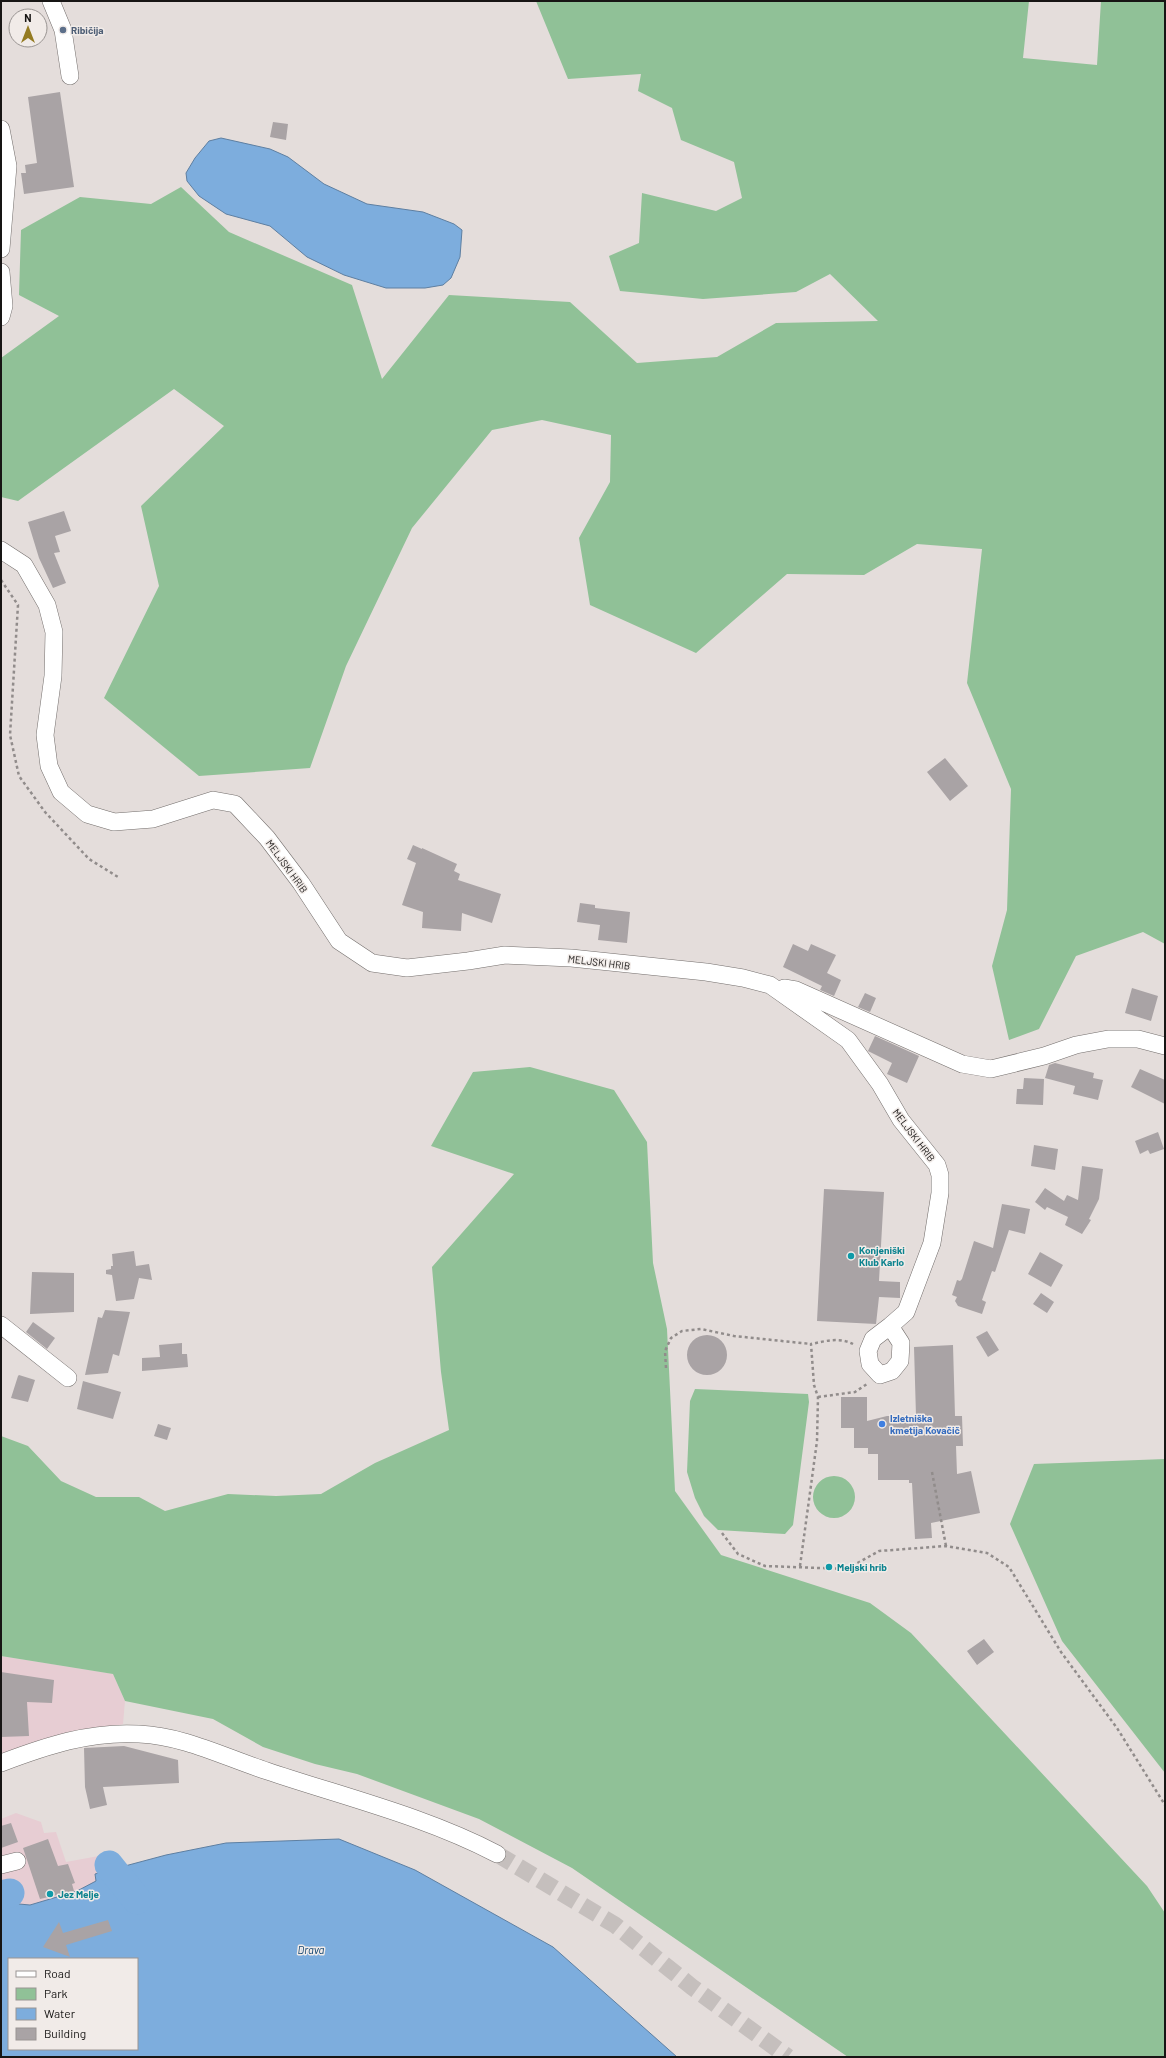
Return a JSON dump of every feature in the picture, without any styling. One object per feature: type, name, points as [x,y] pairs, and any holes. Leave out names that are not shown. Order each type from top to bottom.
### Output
[{"type":"street","points":[[51,1],[63,30],[70,76]]},
{"type":"street","points":[[1,129],[8,166],[1,249]]},
{"type":"street","points":[[1,272],[4,306],[1,317]]},
{"type":"street","name":"MELJSKI HRIB","points":[[1,550],[24,565],[47,605],[54,632],[53,676],[45,735],[49,766],[61,792],[87,814],[114,822],[153,819],[213,800],[235,804],[267,838],[301,883],[339,941],[372,963],[407,968],[505,955],[571,958],[706,972],[796,990],[962,1064],[991,1069],[1044,1056],[1076,1045],[1108,1039],[1138,1039],[1165,1046]]},
{"type":"street","name":"MELJSKI HRIB","points":[[770,985],[848,1040],[880,1084],[901,1120],[937,1165],[940,1175],[940,1193],[932,1242],[906,1312],[873,1339],[868,1351]]},
{"type":"street","points":[[1,1325],[68,1378]]},
{"type":"street","points":[[868,1351],[870,1364],[880,1374],[892,1371],[900,1361],[901,1343],[890,1326]]},
{"type":"street","points":[[1,1763],[50,1745],[80,1738],[111,1734],[166,1737],[204,1748],[253,1767],[428,1823],[466,1838],[497,1854]]},
{"type":"path","points":[[666,1368],[665,1351],[671,1338],[682,1331],[701,1329],[734,1336],[811,1344],[832,1339],[847,1341],[868,1351]]},
{"type":"path","points":[[800,1566],[817,1440],[818,1396],[814,1385],[811,1344]]},
{"type":"path","points":[[818,1396],[855,1392],[880,1374]]},
{"type":"path","points":[[932,1472],[946,1546]]},
{"type":"path","points":[[722,1533],[738,1554],[765,1566],[800,1566],[847,1569],[879,1551],[946,1546],[987,1553],[1009,1567],[1062,1652],[1117,1728],[1165,1805]]},
{"type":"shaded area","points":[[1,1656],[113,1674],[125,1701],[123,1724],[1,1757]]},
{"type":"shaded area","points":[[16,1813],[41,1822],[44,1833],[56,1832],[66,1862],[104,1855],[122,1865],[118,1900],[1,1911],[1,1819]]},
{"type":"green space","points":[[536,1],[1029,1],[1023,58],[1097,65],[1101,1],[1165,1],[1165,944],[1143,932],[1076,956],[1039,1029],[1009,1040],[992,966],[1007,910],[1011,789],[967,683],[982,549],[917,544],[864,575],[787,574],[696,653],[590,605],[579,538],[610,482],[611,435],[542,420],[492,430],[412,528],[346,666],[310,768],[199,776],[104,698],[159,586],[141,506],[224,426],[174,389],[18,501],[1,497],[1,358],[59,316],[19,295],[21,230],[80,197],[151,204],[181,187],[229,232],[352,285],[382,379],[449,295],[570,302],[637,363],[717,357],[776,323],[878,321],[830,274],[796,292],[703,299],[620,291],[609,256],[639,243],[642,193],[716,211],[742,198],[734,162],[681,140],[672,108],[638,91],[641,74],[568,79]]},
{"type":"green space","points":[[530,1067],[614,1090],[647,1142],[653,1263],[667,1329],[675,1491],[721,1555],[870,1603],[911,1633],[1147,1886],[1165,1913],[1165,2057],[848,2057],[572,1868],[479,1819],[357,1774],[315,1764],[263,1747],[213,1719],[125,1701],[113,1674],[1,1656],[1,1436],[28,1446],[61,1481],[96,1497],[139,1497],[165,1511],[228,1494],[276,1496],[321,1494],[375,1463],[449,1430],[441,1372],[432,1267],[514,1174],[431,1146],[473,1072]]},
{"type":"green space","points":[[695,1389],[808,1394],[809,1402],[793,1525],[785,1534],[718,1530],[704,1516],[695,1498],[687,1472],[690,1401]]},
{"type":"green space","points":[[1165,1459],[1165,1773],[1062,1641],[1010,1524],[1034,1464]]},
{"type":"green space","points":[[830,1476],[838,1476],[846,1479],[852,1485],[855,1497],[852,1509],[846,1515],[838,1518],[830,1518],[822,1515],[816,1509],[813,1501],[813,1493],[816,1485],[822,1479]]},
{"type":"water","points":[[221,138],[270,149],[288,157],[324,184],[367,204],[423,212],[454,224],[462,230],[460,257],[451,278],[443,285],[425,288],[386,288],[344,275],[307,257],[270,226],[226,214],[199,196],[187,181],[186,173],[195,158],[209,141]]},
{"type":"water","name":"Drava","points":[[339,1839],[415,1870],[553,1947],[677,2057],[1,2057],[1,1894],[19,1904],[30,1905],[77,1891],[96,1881],[95,1874],[166,1855],[226,1843]]},
{"type":"building","points":[[60,92],[74,187],[24,194],[21,173],[26,173],[25,165],[37,163],[28,97]]},
{"type":"building","points":[[273,122],[288,124],[286,140],[270,137]]},
{"type":"building","points":[[64,511],[71,531],[55,536],[60,552],[54,553],[66,583],[53,588],[39,558],[28,522]]},
{"type":"building","points":[[945,758],[968,786],[950,801],[927,772]]},
{"type":"building","points":[[413,845],[457,864],[454,871],[460,874],[458,880],[501,894],[492,923],[462,913],[461,931],[422,928],[423,912],[402,905],[416,863],[407,859]]},
{"type":"building","points":[[580,903],[595,905],[595,908],[630,912],[627,943],[598,940],[600,925],[577,922]]},
{"type":"building","points":[[793,944],[808,951],[811,944],[836,955],[827,973],[841,980],[834,996],[820,990],[822,986],[783,967]]},
{"type":"building","points":[[1132,988],[1158,996],[1151,1021],[1125,1013]]},
{"type":"building","points":[[865,993],[876,998],[870,1012],[858,1007]]},
{"type":"building","points":[[875,1036],[919,1056],[907,1083],[887,1074],[892,1063],[868,1051]]},
{"type":"building","points":[[1055,1063],[1094,1073],[1093,1078],[1103,1080],[1098,1100],[1073,1094],[1075,1086],[1045,1078],[1049,1065]]},
{"type":"building","points":[[1140,1069],[1165,1080],[1165,1104],[1131,1087]]},
{"type":"building","points":[[1024,1078],[1044,1079],[1043,1105],[1016,1104],[1017,1089],[1023,1089]]},
{"type":"building","points":[[1158,1132],[1164,1149],[1150,1154],[1148,1150],[1140,1154],[1135,1141]]},
{"type":"building","points":[[1034,1145],[1058,1149],[1055,1170],[1031,1166]]},
{"type":"building","points":[[1082,1166],[1103,1169],[1099,1199],[1089,1219],[1091,1220],[1082,1234],[1065,1225],[1068,1217],[1047,1207],[1045,1210],[1035,1202],[1045,1188],[1064,1201],[1067,1195],[1078,1200]]},
{"type":"building","name":"Konjeniški Klub Karlo","points":[[824,1189],[884,1192],[879,1281],[900,1282],[900,1298],[879,1297],[876,1324],[817,1321]]},
{"type":"building","points":[[1002,1204],[1030,1209],[1025,1234],[1009,1230],[995,1272],[992,1271],[982,1300],[986,1302],[982,1314],[958,1306],[955,1301],[957,1297],[952,1295],[957,1280],[960,1281],[962,1279],[974,1241],[993,1248]]},
{"type":"building","points":[[134,1251],[136,1266],[149,1264],[152,1280],[139,1278],[134,1299],[116,1301],[112,1275],[106,1274],[106,1270],[111,1269],[111,1266],[113,1266],[112,1254]]},
{"type":"building","points":[[1040,1252],[1063,1265],[1051,1287],[1028,1274]]},
{"type":"building","points":[[32,1272],[74,1273],[74,1312],[30,1314]]},
{"type":"building","points":[[1041,1293],[1054,1302],[1047,1313],[1033,1304]]},
{"type":"building","points":[[105,1310],[130,1312],[119,1356],[113,1354],[108,1373],[85,1375],[98,1317],[102,1318]]},
{"type":"building","points":[[33,1322],[55,1338],[47,1349],[26,1332]]},
{"type":"building","points":[[987,1331],[999,1350],[988,1357],[976,1337]]},
{"type":"building","points":[[711,1335],[718,1338],[724,1344],[727,1355],[726,1363],[718,1372],[711,1375],[703,1375],[696,1372],[688,1363],[687,1351],[690,1344],[699,1336]]},
{"type":"building","points":[[182,1343],[182,1354],[187,1354],[188,1367],[142,1371],[142,1358],[160,1357],[159,1345]]},
{"type":"building","points":[[953,1345],[955,1416],[962,1416],[963,1446],[956,1446],[957,1474],[971,1471],[980,1513],[931,1523],[932,1538],[915,1539],[912,1483],[909,1483],[909,1480],[878,1480],[878,1454],[868,1454],[868,1448],[854,1448],[854,1428],[841,1428],[841,1397],[867,1397],[867,1421],[887,1416],[916,1416],[914,1347]]},
{"type":"building","points":[[19,1375],[35,1380],[28,1402],[11,1398]]},
{"type":"building","points":[[83,1381],[121,1392],[113,1419],[77,1409]]},
{"type":"building","points":[[158,1424],[171,1428],[167,1440],[154,1436]]},
{"type":"building","points":[[984,1639],[994,1652],[977,1665],[967,1651]]},
{"type":"building","points":[[1,1672],[54,1680],[52,1703],[27,1702],[29,1736],[1,1737]]},
{"type":"building","points":[[124,1746],[178,1760],[179,1783],[103,1787],[107,1805],[90,1809],[85,1787],[84,1748]]},
{"type":"building","points":[[11,1823],[18,1842],[1,1848],[1,1826]]},
{"type":"building","points":[[48,1839],[58,1866],[68,1864],[75,1883],[72,1884],[74,1891],[40,1899],[23,1848]]},
{"type":"building","points":[[108,1920],[112,1931],[66,1945],[70,1957],[43,1947],[59,1922],[63,1933]]},
{"type":"waterway","name":"Drava","points":[[109,1865],[137,1900]]},
{"type":"waterway","name":"Drava","points":[[1,1895],[10,1893]]},
{"type":"tunnel","points":[[497,1854],[615,1925],[692,1987],[788,2057]]},
{"type":"place","name":"Ribičija","points":[[63,30]]},
{"type":"place","name":"Konjeniški Klub Karlo","points":[[851,1256]]},
{"type":"place","name":"Izletniška kmetija Kovačič","points":[[882,1424]]},
{"type":"place","name":"Meljski hrib","points":[[829,1567]]},
{"type":"place","name":"Jez Melje","points":[[50,1894]]}]
